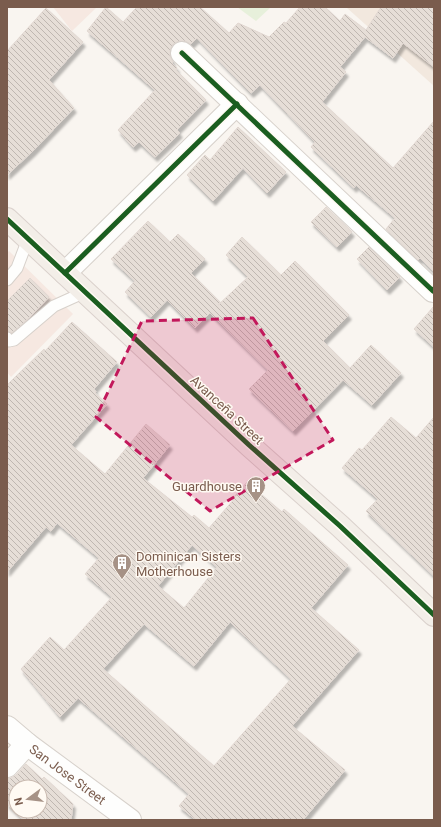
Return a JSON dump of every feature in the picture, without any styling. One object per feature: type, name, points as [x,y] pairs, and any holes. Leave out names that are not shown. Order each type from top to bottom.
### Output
[{"type":"main road","name":"Avanceña Street","points":[[7,219],[434,615]]},
{"type":"street","points":[[182,53],[433,291],[434,289]]},
{"type":"street","points":[[65,273],[237,104]]},
{"type":"street","name":"San Jose Street","points":[[7,727],[117,816]]},
{"type":"street","points":[[7,766],[27,744]]},
{"type":"lane","points":[[7,280],[17,268],[28,239]]},
{"type":"lane","points":[[7,338],[9,340],[14,340],[54,306],[85,292]]},
{"type":"highlighted area","points":[[253,318],[333,440],[210,511],[96,417],[142,321]]},
{"type":"shaded area","points":[[53,7],[97,7],[72,31]]},
{"type":"shaded area","points":[[346,7],[434,7],[434,86]]},
{"type":"shaded area","points":[[9,251],[73,314],[11,377],[7,372],[7,253]]},
{"type":"green space","points":[[237,7],[269,7],[270,8],[256,21]]},
{"type":"building","points":[[106,7],[123,22],[137,7],[200,7],[229,33],[238,23],[269,37],[284,22],[286,23],[300,7],[325,7],[340,21],[345,14],[366,30],[381,7],[434,7],[434,67],[403,43],[393,58],[365,37],[340,67],[346,72],[322,102],[393,168],[434,121],[434,272],[420,258],[418,260],[386,229],[395,218],[356,185],[354,188],[311,147],[315,142],[260,85],[251,93],[197,38],[191,44],[185,41],[179,41],[173,44],[170,50],[170,56],[173,62],[172,63],[177,68],[176,70],[206,100],[177,130],[180,133],[155,157],[139,142],[133,147],[118,130],[155,90],[87,31]]},
{"type":"building","points":[[46,8],[83,42],[49,80],[74,108],[33,151],[7,175],[7,51]]},
{"type":"building","points":[[238,127],[286,172],[267,193],[243,168],[213,201],[187,175],[205,155],[210,160]]},
{"type":"building","points":[[326,207],[352,232],[337,247],[311,222]]},
{"type":"building","points":[[148,221],[170,242],[178,234],[205,259],[191,273],[221,303],[248,277],[226,255],[242,237],[281,275],[295,261],[349,315],[323,341],[350,368],[371,345],[401,373],[372,405],[343,380],[293,431],[249,389],[268,370],[210,313],[195,328],[167,300],[151,317],[125,292],[135,281],[111,259]]},
{"type":"building","points":[[369,247],[400,277],[387,290],[357,259]]},
{"type":"building","points":[[30,278],[49,297],[12,333],[7,331],[7,301]]},
{"type":"building","points":[[434,306],[434,347],[414,329]]},
{"type":"building","points":[[72,322],[117,362],[94,389],[96,392],[95,393],[107,404],[71,445],[105,474],[146,424],[170,445],[143,478],[192,517],[194,515],[209,528],[247,482],[282,512],[284,509],[348,565],[311,608],[359,650],[292,726],[345,770],[303,820],[196,820],[179,806],[189,794],[78,698],[60,717],[21,669],[50,637],[64,650],[112,597],[85,574],[99,558],[57,523],[51,531],[46,527],[7,572],[7,385],[44,349],[45,351]],"holes":[[[192,545],[217,567],[184,608],[158,586]],[[230,622],[291,679],[214,766],[103,669],[144,624],[194,666]]]},
{"type":"building","points":[[391,417],[416,438],[434,417],[434,576],[366,511],[378,499],[342,468],[359,448],[362,450]]},
{"type":"building","points":[[26,764],[42,779],[8,779],[8,805],[7,778],[11,778],[16,775]]},
{"type":"building","points":[[48,781],[73,804],[71,820],[23,819],[48,819]]},
{"type":"cycle path","points":[[182,53],[433,291],[434,289]]},
{"type":"cycle path","points":[[65,273],[237,104]]},
{"type":"cycle path","points":[[7,219],[249,445],[340,526],[434,615]]},
{"type":"place","name":"Guardhouse","points":[[256,503]]},
{"type":"place","name":"Dominican Sisters Motherhouse","points":[[122,580]]}]
